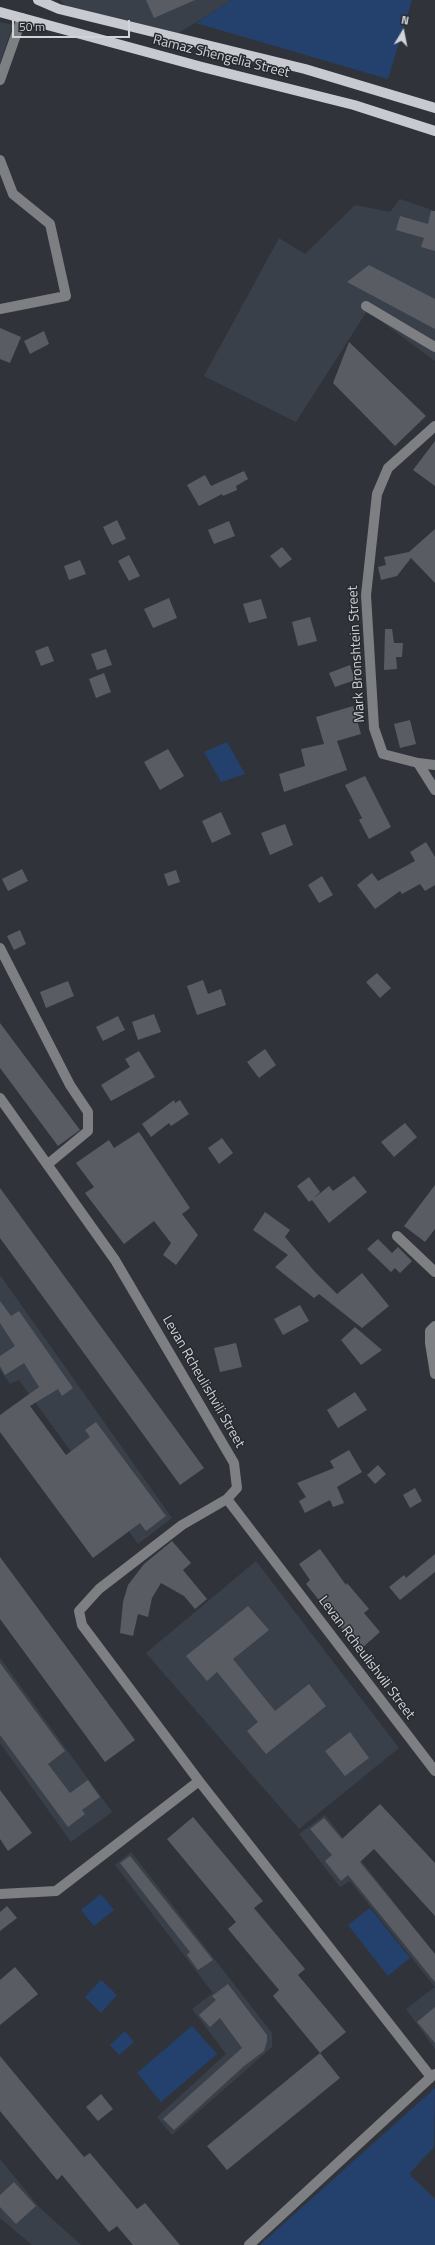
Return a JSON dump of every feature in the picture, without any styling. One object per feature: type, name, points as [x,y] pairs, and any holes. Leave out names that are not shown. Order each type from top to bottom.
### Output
[{"type":"main road","name":"Ramaz Shengelia Street","points":[[38,0],[305,69],[376,89],[435,108]]},
{"type":"main road","name":"Ramaz Shengelia Street","points":[[0,12],[354,105],[435,131]]},
{"type":"street","points":[[0,80],[22,18]]},
{"type":"street","points":[[0,160],[13,194],[50,224],[66,296],[0,309]]},
{"type":"street","points":[[366,306],[435,347]]},
{"type":"street","name":"Mark Bronshtein Street","points":[[435,426],[388,468],[377,494],[366,595],[374,728],[383,754],[418,763],[435,765]]},
{"type":"street","points":[[418,763],[435,790]]},
{"type":"street","points":[[0,948],[70,1085],[88,1112],[88,1131],[48,1164]]},
{"type":"street","name":"Levan Rcheulishvili Street","points":[[0,1098],[115,1260],[234,1463],[237,1488],[227,1499],[435,1771]]},
{"type":"street","points":[[397,1236],[435,1272]]},
{"type":"street","points":[[435,1326],[430,1331],[435,1374]]},
{"type":"street","points":[[227,1499],[182,1525],[99,1589],[79,1611],[82,1625],[199,1781],[433,2075],[249,2245]]},
{"type":"street","points":[[0,1894],[56,1891],[199,1781]]},
{"type":"shaded area","points":[[60,0],[232,0],[177,34],[66,6]]},
{"type":"shaded area","points":[[232,0],[412,0],[388,79],[196,23]]},
{"type":"shaded area","points":[[0,22],[13,25],[0,63]]},
{"type":"shaded area","points":[[400,199],[435,211],[435,361],[367,311],[296,422],[204,376],[279,238],[305,254],[355,205],[390,212]]},
{"type":"shaded area","points":[[227,742],[245,774],[221,782],[204,752]]},
{"type":"shaded area","points":[[0,1275],[172,1518],[138,1544],[19,1380],[10,1384],[0,1370]]},
{"type":"shaded area","points":[[256,1561],[399,1748],[299,1829],[146,1653]]},
{"type":"shaded area","points":[[0,1658],[112,1812],[71,1842],[0,1743]]},
{"type":"shaded area","points":[[325,1815],[435,1954],[435,1987],[350,1881],[340,1887],[299,1834]]},
{"type":"shaded area","points":[[131,1852],[272,2033],[272,2047],[172,2135],[157,2117],[226,2054],[192,2009],[213,1993],[115,1865]]},
{"type":"shaded area","points":[[101,1894],[114,1910],[94,1926],[81,1910]]},
{"type":"shaded area","points":[[370,1908],[410,1958],[388,1976],[348,1925]]},
{"type":"shaded area","points":[[101,1980],[117,1995],[101,2013],[85,1997]]},
{"type":"shaded area","points":[[435,1987],[435,2049],[406,2009]]},
{"type":"shaded area","points":[[192,2026],[217,2054],[161,2102],[137,2073]]},
{"type":"shaded area","points":[[125,2031],[134,2042],[119,2055],[110,2045]]},
{"type":"shaded area","points":[[435,2088],[434,2147],[409,2174],[435,2199],[435,2245],[260,2245]]},
{"type":"shaded area","points":[[0,2159],[40,2208],[81,2245],[32,2245],[0,2218]]},
{"type":"building","points":[[146,0],[195,0],[154,18]]},
{"type":"building","points":[[431,211],[435,211],[435,251],[421,247],[424,238],[396,230],[400,216],[428,224]]},
{"type":"building","points":[[369,265],[435,299],[435,329],[347,282]]},
{"type":"building","points":[[0,328],[21,337],[10,363],[0,359]]},
{"type":"building","points":[[44,331],[49,344],[30,354],[24,341]]},
{"type":"building","points":[[349,342],[426,416],[395,446],[333,383]]},
{"type":"building","points":[[435,441],[435,486],[413,470]]},
{"type":"building","points":[[244,471],[248,479],[236,486],[237,490],[223,496],[222,494],[199,506],[187,485],[205,475],[211,486]]},
{"type":"building","points":[[117,520],[126,539],[112,545],[103,527]]},
{"type":"building","points":[[229,521],[235,536],[214,544],[208,530]]},
{"type":"building","points":[[435,529],[435,583],[411,558],[397,576],[381,580],[378,567],[386,565],[384,557],[409,552]]},
{"type":"building","points":[[282,547],[292,559],[280,568],[270,556]]},
{"type":"building","points":[[129,555],[140,576],[129,581],[118,561]]},
{"type":"building","points":[[80,560],[86,574],[69,580],[64,566]]},
{"type":"building","points":[[169,598],[177,618],[153,628],[144,609]]},
{"type":"building","points":[[261,599],[267,618],[249,623],[243,604]]},
{"type":"building","points":[[310,617],[317,641],[298,646],[292,622]]},
{"type":"building","points":[[385,629],[392,629],[394,643],[403,643],[402,657],[396,657],[397,669],[384,670]]},
{"type":"building","points":[[48,646],[54,661],[41,666],[35,651]]},
{"type":"building","points":[[106,649],[112,665],[97,670],[91,654]]},
{"type":"building","points":[[350,665],[355,680],[335,687],[329,673]]},
{"type":"building","points":[[104,673],[111,692],[96,698],[89,679]]},
{"type":"building","points":[[353,706],[361,734],[337,741],[347,770],[284,792],[279,774],[305,766],[301,749],[324,744],[316,717]]},
{"type":"building","points":[[410,720],[416,744],[400,748],[394,724]]},
{"type":"building","points":[[168,749],[184,776],[160,790],[144,762]]},
{"type":"building","points":[[365,776],[391,827],[369,839],[359,820],[362,818],[345,785]]},
{"type":"building","points":[[221,812],[231,834],[212,843],[202,821]]},
{"type":"building","points":[[285,824],[293,845],[270,855],[261,833]]},
{"type":"building","points":[[426,842],[435,857],[435,885],[425,891],[420,884],[402,894],[400,891],[375,909],[357,885],[372,873],[378,881],[415,861],[410,852]]},
{"type":"building","points":[[22,869],[28,881],[8,891],[2,879]]},
{"type":"building","points":[[176,870],[180,882],[168,886],[164,874]]},
{"type":"building","points":[[322,876],[333,895],[319,903],[308,885]]},
{"type":"building","points":[[20,930],[26,944],[14,950],[7,936]]},
{"type":"building","points":[[377,973],[391,988],[380,998],[366,982]]},
{"type":"building","points":[[203,980],[208,994],[221,989],[226,1005],[197,1015],[187,986]]},
{"type":"building","points":[[68,981],[74,996],[46,1008],[40,992]]},
{"type":"building","points":[[154,1014],[161,1032],[138,1040],[132,1022]]},
{"type":"building","points":[[118,1016],[125,1030],[103,1041],[96,1027]]},
{"type":"building","points":[[0,1023],[80,1130],[58,1146],[0,1068]]},
{"type":"building","points":[[265,1049],[276,1065],[259,1078],[247,1062]]},
{"type":"building","points":[[139,1051],[155,1077],[111,1101],[101,1085],[130,1067],[125,1059]]},
{"type":"building","points":[[174,1100],[175,1103],[180,1100],[189,1114],[171,1126],[169,1123],[151,1137],[142,1124]]},
{"type":"building","points":[[405,1123],[417,1137],[394,1157],[381,1142]]},
{"type":"building","points":[[139,1132],[190,1208],[182,1214],[198,1235],[176,1265],[163,1255],[171,1243],[154,1221],[124,1244],[85,1193],[94,1187],[76,1163],[109,1140],[114,1148]]},
{"type":"building","points":[[222,1138],[233,1153],[219,1164],[208,1148]]},
{"type":"building","points":[[354,1176],[367,1192],[329,1223],[312,1200],[309,1202],[297,1186],[309,1177],[320,1192],[313,1199],[329,1186],[333,1191]]},
{"type":"building","points":[[435,1185],[435,1229],[425,1242],[404,1226]]},
{"type":"building","points":[[0,1188],[204,1468],[180,1485],[0,1238]]},
{"type":"building","points":[[265,1212],[290,1230],[285,1237],[315,1272],[337,1294],[362,1273],[389,1306],[362,1328],[319,1294],[314,1298],[275,1267],[288,1255],[253,1230]]},
{"type":"building","points":[[378,1239],[392,1253],[398,1247],[412,1261],[400,1273],[395,1268],[391,1272],[367,1249]]},
{"type":"building","points":[[0,1301],[11,1316],[19,1311],[73,1388],[62,1396],[58,1389],[30,1406],[66,1455],[90,1437],[85,1430],[96,1422],[166,1516],[146,1531],[140,1523],[93,1558],[0,1432],[0,1415],[39,1387],[24,1363],[5,1375],[0,1366],[0,1356],[15,1346],[0,1323]]},
{"type":"building","points":[[300,1305],[309,1321],[283,1335],[274,1319]]},
{"type":"building","points":[[355,1327],[382,1350],[361,1365],[341,1340]]},
{"type":"building","points":[[236,1343],[242,1367],[220,1372],[214,1348]]},
{"type":"building","points":[[355,1392],[367,1410],[338,1428],[327,1410]]},
{"type":"building","points":[[349,1450],[362,1472],[337,1487],[344,1503],[333,1507],[330,1500],[305,1513],[299,1501],[306,1497],[297,1483],[334,1468],[330,1461]]},
{"type":"building","points":[[378,1465],[386,1474],[375,1484],[367,1475]]},
{"type":"building","points":[[415,1488],[422,1501],[410,1508],[403,1495]]},
{"type":"building","points":[[172,1541],[191,1563],[183,1570],[207,1599],[195,1609],[184,1596],[161,1583],[152,1598],[148,1617],[138,1614],[133,1636],[120,1633],[123,1602],[128,1585],[144,1564]]},
{"type":"building","points":[[320,1549],[346,1585],[347,1583],[369,1609],[364,1613],[380,1632],[362,1648],[346,1628],[343,1630],[306,1584],[310,1580],[299,1564]]},
{"type":"building","points":[[435,1554],[435,1572],[400,1600],[389,1587],[404,1575],[406,1578]]},
{"type":"building","points":[[0,1557],[135,1740],[105,1762],[0,1619]]},
{"type":"building","points":[[248,1606],[269,1630],[233,1659],[275,1711],[309,1684],[326,1706],[266,1754],[247,1731],[258,1722],[217,1672],[207,1681],[186,1656]]},
{"type":"building","points":[[0,1663],[65,1751],[48,1764],[70,1793],[88,1780],[100,1797],[82,1810],[85,1814],[68,1827],[0,1735]]},
{"type":"building","points":[[350,1732],[369,1758],[345,1776],[325,1751]]},
{"type":"building","points":[[0,1790],[32,1833],[8,1851],[0,1839]]},
{"type":"building","points":[[380,1804],[435,1863],[435,1916],[374,1849],[360,1862],[435,1954],[435,1982],[348,1875],[341,1881],[325,1861],[332,1855],[310,1829],[324,1818],[342,1839]]},
{"type":"building","points":[[193,1817],[263,1901],[254,1908],[305,1969],[298,1975],[346,2032],[320,2053],[273,1996],[279,1990],[228,1929],[236,1922],[167,1839]]},
{"type":"building","points":[[130,1856],[213,1960],[198,1970],[187,1955],[190,1952],[120,1863]]},
{"type":"building","points":[[7,1906],[17,1918],[0,1931],[0,1912]]},
{"type":"building","points":[[15,1967],[38,1994],[0,2025],[0,1980]]},
{"type":"building","points":[[228,1984],[267,2035],[264,2051],[244,2066],[174,2130],[163,2119],[242,2048],[220,2018],[210,2027],[199,2015],[216,2000],[212,1996]]},
{"type":"building","points":[[435,2007],[435,2043],[417,2022]]},
{"type":"building","points":[[320,2053],[340,2078],[227,2170],[207,2146]]},
{"type":"building","points":[[0,2056],[84,2157],[90,2153],[137,2209],[145,2203],[180,2245],[133,2245],[117,2226],[109,2232],[62,2175],[57,2180],[0,2111]]},
{"type":"building","points":[[101,2094],[113,2109],[98,2121],[86,2107]]},
{"type":"building","points":[[14,2182],[36,2206],[16,2224],[0,2207],[0,2195]]}]
